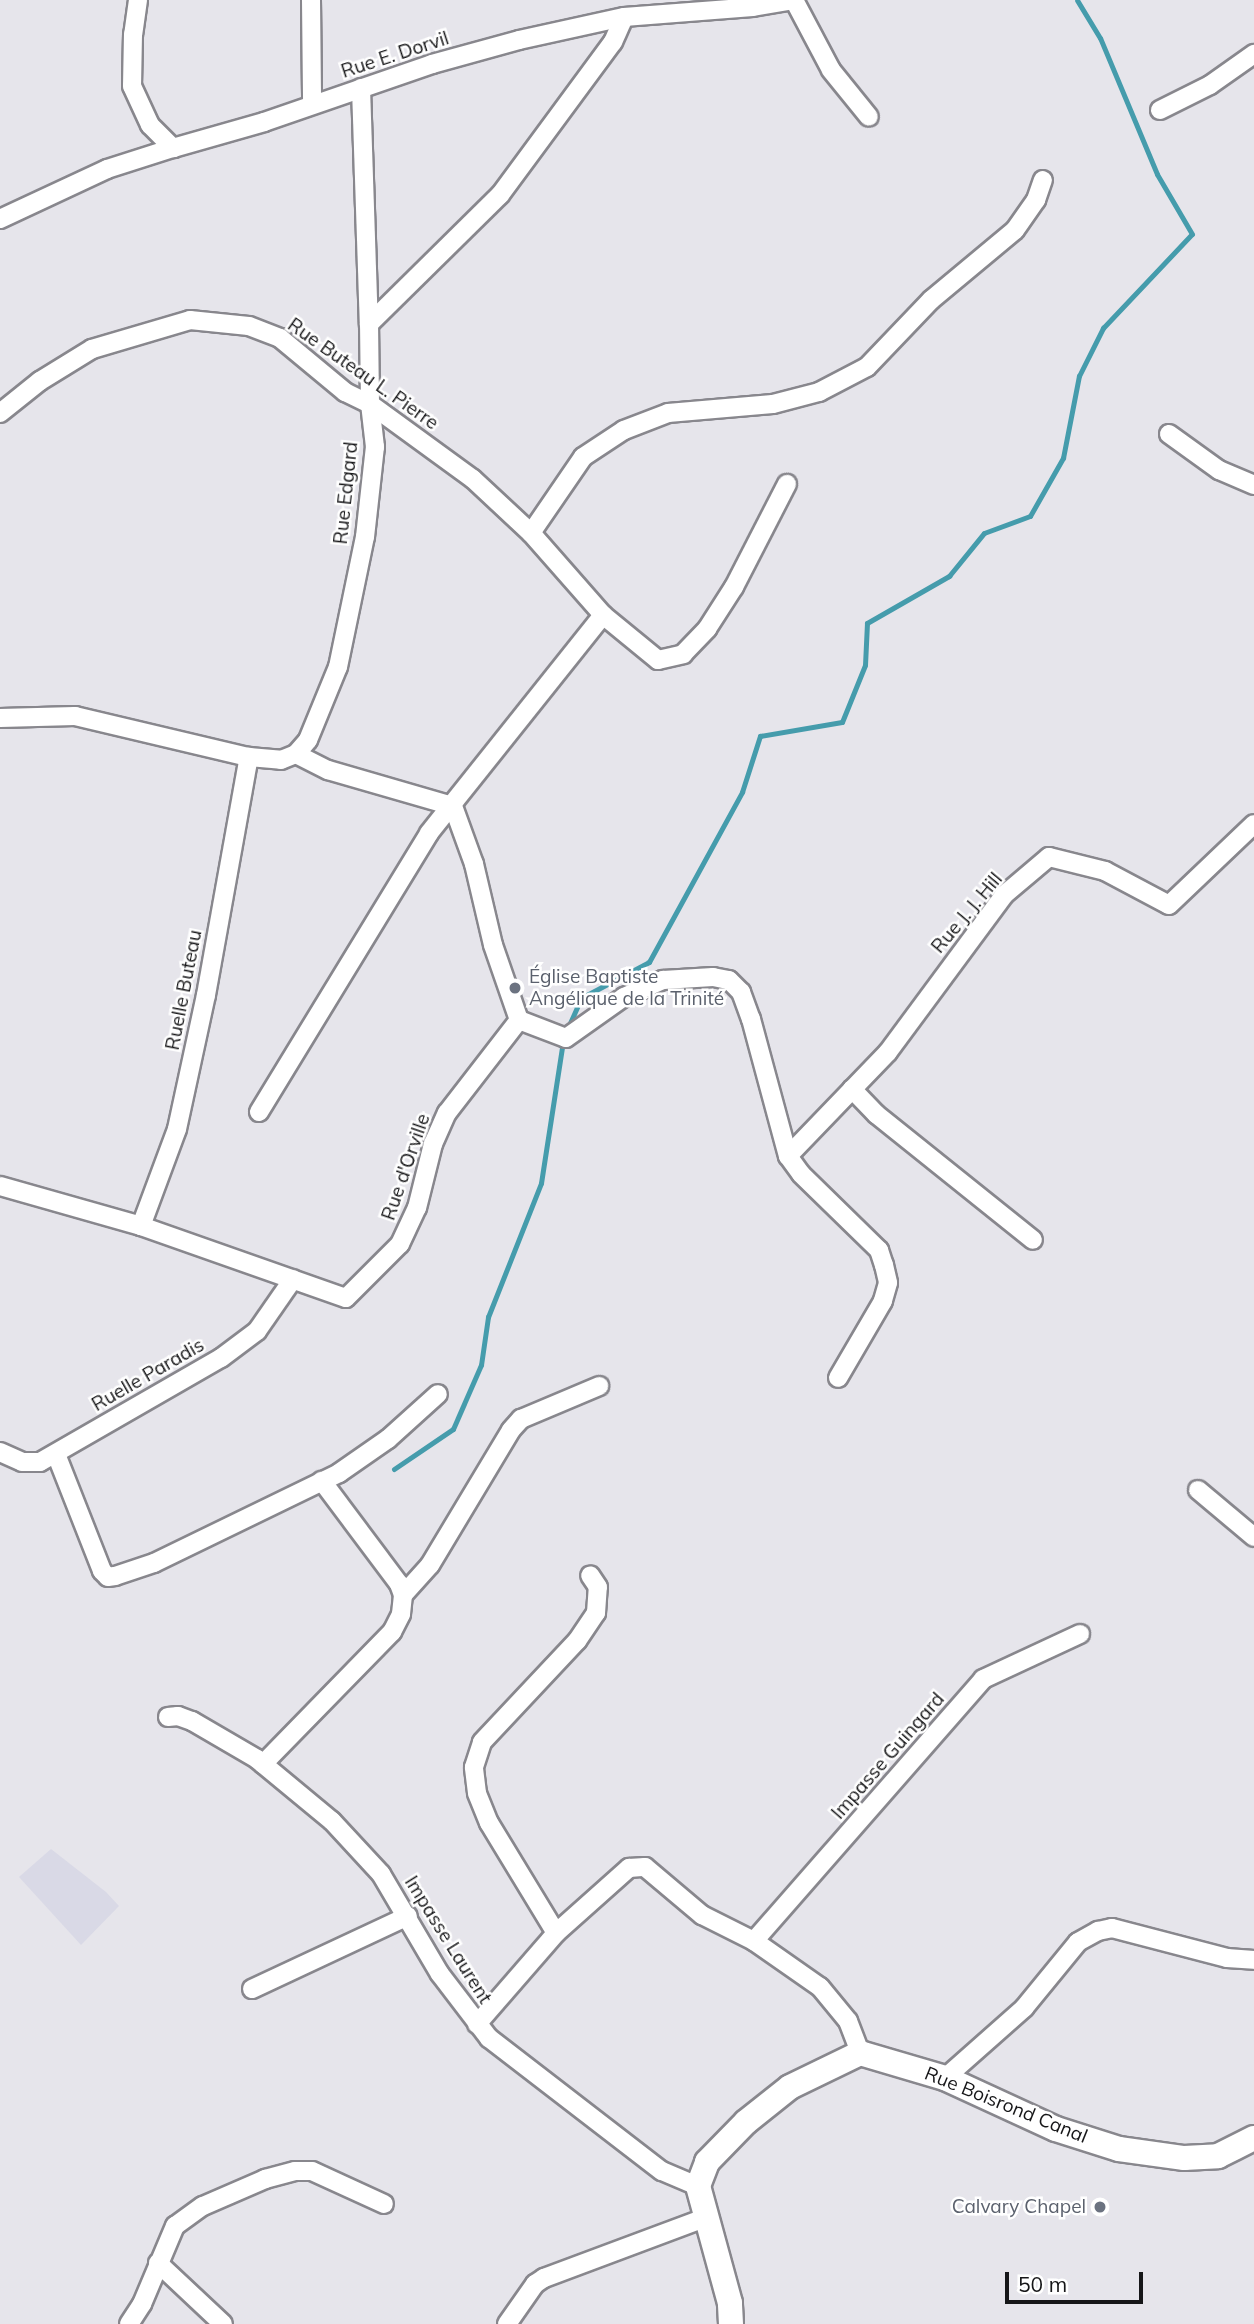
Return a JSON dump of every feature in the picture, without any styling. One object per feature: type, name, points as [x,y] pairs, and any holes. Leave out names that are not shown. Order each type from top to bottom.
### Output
[{"type":"street","points":[[138,0],[133,34],[132,86],[150,125],[173,148]]},
{"type":"street","points":[[311,0],[312,103]]},
{"type":"street","points":[[794,0],[831,70],[869,117]]},
{"type":"street","name":"Rue E. Dorvil","points":[[0,219],[107,169],[253,126],[312,103],[506,43],[624,17],[753,7],[794,0]]},
{"type":"street","points":[[369,324],[500,195],[613,42],[624,17]]},
{"type":"street","points":[[1160,110],[1210,85],[1254,54]]},
{"type":"street","name":"Rue Edgard","points":[[296,754],[308,740],[338,667],[365,537],[375,447],[370,404],[361,88]]},
{"type":"street","points":[[531,533],[583,457],[624,430],[668,413],[773,404],[819,392],[867,367],[931,300],[1015,230],[1037,200],[1043,180]]},
{"type":"street","name":"Rue Buteau L. Pierre","points":[[0,413],[40,381],[92,348],[190,320],[249,326],[280,338],[345,392],[370,404],[473,479],[531,533],[603,615],[658,660],[668,660],[683,654],[707,628],[734,587],[787,485]]},
{"type":"street","points":[[1169,434],[1219,470],[1254,485]]},
{"type":"street","points":[[259,1112],[429,833],[603,615]]},
{"type":"street","points":[[0,718],[42,715],[98,720],[211,750],[249,757],[281,760],[296,754],[328,770],[453,806]]},
{"type":"street","name":"Ruelle Buteau","points":[[141,1226],[177,1129],[206,995],[249,757]]},
{"type":"street","points":[[453,806],[474,864],[493,945],[519,1020],[563,1037],[624,997],[663,980],[713,976],[729,980],[741,992],[751,1019],[788,1156],[801,1174],[878,1250],[884,1265],[888,1283],[883,1301],[838,1378]]},
{"type":"street","name":"Rue J. J. Hill","points":[[788,1156],[888,1052],[1004,895],[1049,857],[1105,871],[1169,905],[1254,824]]},
{"type":"street","name":"Rue d'Orville","points":[[0,1186],[141,1226],[346,1298],[400,1244],[417,1208],[433,1144],[447,1113],[519,1020]]},
{"type":"street","points":[[852,1089],[876,1114],[1033,1240]]},
{"type":"street","name":"Ruelle Paradis","points":[[0,1452],[31,1464],[56,1454],[221,1357],[257,1331],[293,1279]]},
{"type":"street","points":[[403,1595],[430,1565],[511,1430],[521,1419],[599,1386]]},
{"type":"street","points":[[56,1454],[97,1561],[108,1577],[153,1563],[322,1481],[388,1439],[438,1394]]},
{"type":"street","points":[[263,1764],[392,1632],[401,1614],[403,1595],[399,1584],[322,1481]]},
{"type":"street","points":[[1198,1490],[1254,1537]]},
{"type":"street","points":[[556,1933],[489,1823],[477,1793],[474,1768],[482,1742],[577,1640],[596,1613],[598,1587],[590,1574]]},
{"type":"street","name":"Impasse Guingard","points":[[754,1941],[983,1679],[1080,1634]]},
{"type":"street","name":"Impasse Laurent","points":[[168,1717],[178,1716],[192,1721],[263,1764],[332,1821],[382,1874],[440,1974],[489,2038],[662,2171],[698,2186]]},
{"type":"street","points":[[477,2024],[556,1933],[629,1868],[645,1867],[702,1915],[754,1941],[820,1987],[848,2021],[860,2053],[790,2087],[746,2122],[707,2162],[698,2186],[730,2303],[731,2324]]},
{"type":"street","points":[[251,1989],[408,1916]]},
{"type":"street","points":[[945,2078],[1024,2008],[1078,1942],[1098,1931],[1112,1928],[1227,1958],[1254,1960]]},
{"type":"street","name":"Rue Boisrond Canal","points":[[860,2053],[945,2078],[1056,2129],[1119,2149],[1184,2158],[1217,2155],[1254,2138]]},
{"type":"street","points":[[129,2324],[142,2304],[175,2226],[187,2216],[265,2179],[295,2171],[312,2171],[384,2204]]},
{"type":"street","points":[[507,2324],[535,2284],[544,2278],[707,2217]]},
{"type":"street","points":[[158,2263],[223,2324]]},
{"type":"shaded area","points":[[51,1849],[106,1892],[119,1906],[81,1945],[19,1877]]},
{"type":"waterway","points":[[566,1032],[581,998],[649,962],[742,792],[760,736],[842,722],[865,665],[867,623],[949,576],[984,533],[1030,516],[1063,458],[1079,376],[1103,328],[1192,234],[1157,174],[1100,38],[1077,0]]},
{"type":"waterway","points":[[394,1469],[453,1429],[481,1365],[488,1317],[541,1183],[563,1041]]},
{"type":"place","name":"Église Baptiste Angélique de la Trinité","points":[[515,988]]},
{"type":"place","name":"Calvary Chapel","points":[[1100,2207]]}]
